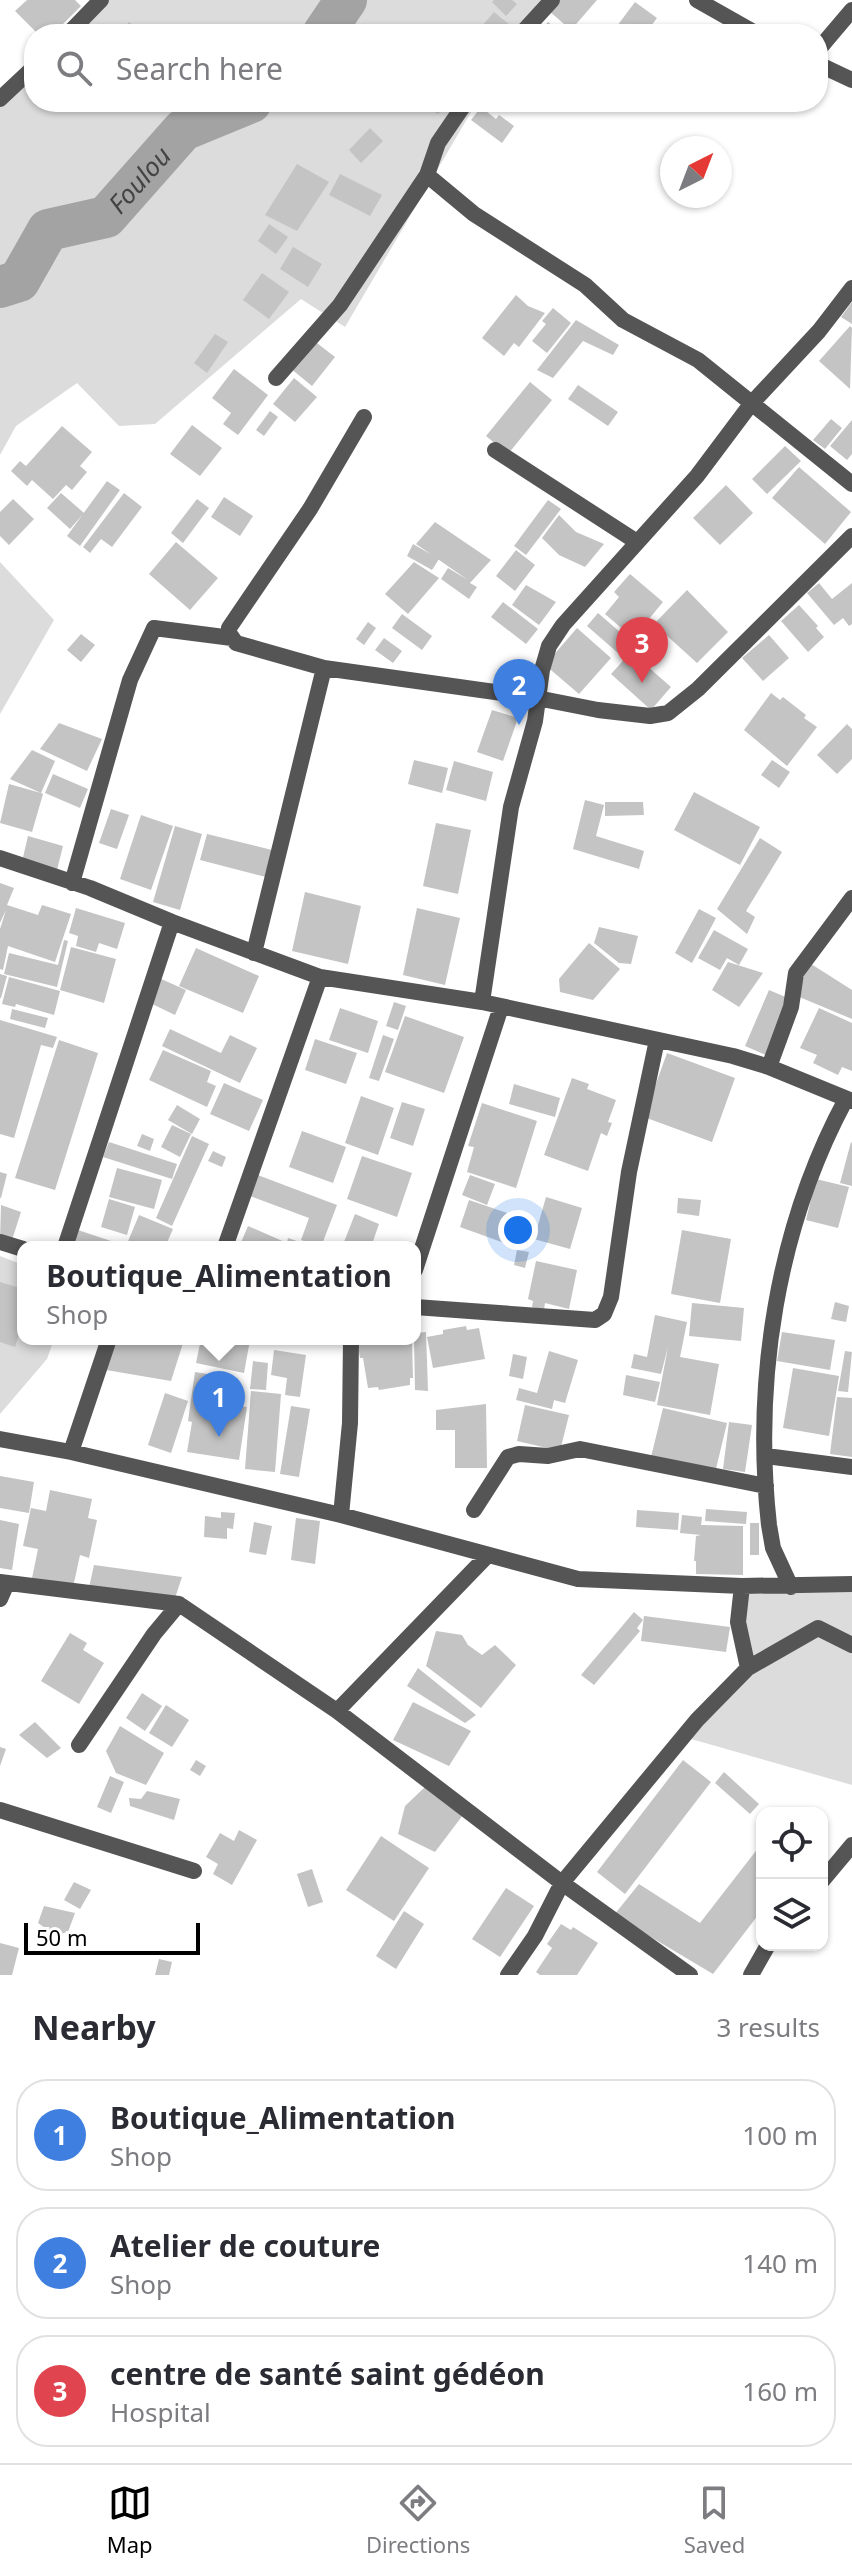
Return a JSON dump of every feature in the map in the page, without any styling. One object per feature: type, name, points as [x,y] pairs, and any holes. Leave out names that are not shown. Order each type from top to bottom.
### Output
[{"type":"street","points":[[78,24],[101,0]]},
{"type":"street","points":[[530,24],[552,0]]},
{"type":"street","points":[[697,0],[739,24]]},
{"type":"street","points":[[828,38],[852,10]]},
{"type":"street","points":[[828,69],[852,80]]},
{"type":"street","points":[[0,99],[24,76]]},
{"type":"street","points":[[276,378],[340,305],[427,175],[438,143],[459,112]]},
{"type":"street","points":[[427,175],[474,214],[585,285],[623,320],[698,360],[852,484]]},
{"type":"street","points":[[482,1002],[511,807],[535,721],[549,646],[563,625],[697,476],[751,404],[819,331],[852,288]]},
{"type":"street","points":[[364,417],[310,509],[229,628],[236,643],[324,668],[537,698],[571,706],[650,716],[668,713],[698,689],[852,536]]},
{"type":"street","points":[[495,450],[637,542]]},
{"type":"street","points":[[72,883],[130,680],[154,628],[232,638]]},
{"type":"street","points":[[254,953],[324,668]]},
{"type":"street","points":[[0,858],[320,977],[482,1002],[733,1056],[769,1067],[849,1100],[828,1132],[783,1269],[765,1376],[766,1486],[773,1548],[791,1587]]},
{"type":"street","points":[[769,1067],[791,1007],[796,973],[852,898]]},
{"type":"street","points":[[67,1241],[172,922]]},
{"type":"street","points":[[227,1241],[320,977]]},
{"type":"street","points":[[421,1252],[501,1007]]},
{"type":"street","points":[[421,1307],[595,1320],[604,1314],[611,1297],[629,1172],[657,1040]]},
{"type":"street","points":[[71,1452],[107,1345]]},
{"type":"street","points":[[341,1515],[350,1423],[351,1345]]},
{"type":"street","points":[[0,1439],[71,1452],[341,1515],[578,1579],[791,1587],[852,1584]]},
{"type":"street","points":[[474,1510],[508,1457],[519,1454],[548,1456],[580,1449],[766,1486]]},
{"type":"street","points":[[766,1456],[852,1467]]},
{"type":"street","points":[[337,1711],[488,1555]]},
{"type":"street","points":[[742,1586],[738,1622],[748,1668]]},
{"type":"street","points":[[2,1588],[179,1604],[337,1711],[562,1883],[690,1975]]},
{"type":"street","points":[[79,1745],[154,1634],[179,1604]]},
{"type":"street","points":[[508,1975],[535,1936],[562,1883],[697,1720],[748,1668],[818,1628],[852,1645]]},
{"type":"street","points":[[0,1810],[194,1871]]},
{"type":"street","points":[[824,1879],[852,1845]]},
{"type":"street","points":[[751,1975],[765,1951]]},
{"type":"shaded area","points":[[101,0],[555,0],[536,24],[78,24]]},
{"type":"shaded area","points":[[24,76],[24,112],[471,112],[345,327],[301,299],[155,424],[119,426],[77,383],[16,426],[0,455],[0,99]]},
{"type":"shaded area","points":[[0,562],[54,620],[0,714]]},
{"type":"shaded area","points":[[0,1256],[17,1263],[17,1345],[52,1345],[47,1359],[0,1414]]},
{"type":"shaded area","points":[[852,1584],[852,1785],[684,1737],[748,1668],[742,1586]]},
{"type":"building","points":[[27,0],[75,0],[81,6],[63,24],[28,24],[15,11]]},
{"type":"building","points":[[512,0],[517,4],[506,16],[492,2]]},
{"type":"building","points":[[559,0],[597,0],[576,24],[564,24],[549,11]]},
{"type":"building","points":[[635,2],[657,18],[652,24],[618,24]]},
{"type":"building","points":[[494,12],[509,24],[484,24]]},
{"type":"building","points":[[477,112],[487,112],[496,119],[499,115],[514,126],[502,143],[471,120]]},
{"type":"building","points":[[370,128],[383,141],[361,163],[349,150]]},
{"type":"building","points":[[297,164],[329,182],[297,231],[265,215]]},
{"type":"building","points":[[340,174],[382,195],[370,216],[329,195]]},
{"type":"building","points":[[269,224],[288,237],[276,254],[258,241]]},
{"type":"building","points":[[293,247],[322,264],[308,287],[280,269]]},
{"type":"building","points":[[262,273],[289,292],[269,319],[243,300]]},
{"type":"building","points":[[516,295],[528,306],[545,313],[519,347],[514,343],[504,356],[482,338]]},
{"type":"building","points":[[852,302],[852,324],[841,317]]},
{"type":"building","points":[[553,308],[571,323],[547,353],[532,341],[546,324],[542,321]]},
{"type":"building","points":[[576,320],[619,345],[613,355],[583,341],[553,378],[537,370]]},
{"type":"building","points":[[850,326],[852,328],[850,389],[819,361]]},
{"type":"building","points":[[215,334],[228,342],[207,373],[194,363]]},
{"type":"building","points":[[313,340],[335,357],[312,386],[290,368]]},
{"type":"building","points":[[234,369],[268,395],[238,435],[223,424],[231,413],[212,398]]},
{"type":"building","points":[[294,378],[317,397],[295,422],[273,404]]},
{"type":"building","points":[[530,382],[552,400],[508,454],[486,436]]},
{"type":"building","points":[[578,385],[618,412],[608,426],[568,399]]},
{"type":"building","points":[[270,411],[278,417],[264,436],[256,430]]},
{"type":"building","points":[[831,419],[842,428],[825,449],[813,440]]},
{"type":"building","points":[[852,420],[852,454],[847,460],[830,446]]},
{"type":"building","points":[[192,425],[222,448],[200,476],[170,454]]},
{"type":"building","points":[[62,426],[92,452],[80,466],[87,472],[72,490],[66,485],[53,499],[32,480],[27,486],[11,471],[20,461],[26,466]]},
{"type":"building","points":[[785,446],[801,461],[767,494],[752,479]]},
{"type":"building","points":[[799,467],[851,512],[825,544],[772,498]]},
{"type":"building","points":[[107,481],[120,490],[80,546],[67,536]]},
{"type":"building","points":[[726,485],[753,513],[720,545],[693,518]]},
{"type":"building","points":[[61,493],[84,513],[70,529],[47,508]]},
{"type":"building","points":[[124,493],[142,507],[112,547],[101,539],[90,553],[83,547]]},
{"type":"building","points":[[224,497],[253,516],[240,536],[211,517]]},
{"type":"building","points":[[13,499],[34,519],[9,545],[0,536],[0,512]]},
{"type":"building","points":[[197,499],[209,508],[183,543],[171,533]]},
{"type":"building","points":[[548,500],[561,509],[526,555],[514,546]]},
{"type":"building","points":[[559,515],[576,532],[604,544],[585,567],[559,555],[542,538]]},
{"type":"building","points":[[435,522],[491,560],[470,583],[477,587],[469,599],[441,579],[448,568],[468,580],[416,544]]},
{"type":"building","points":[[176,542],[218,578],[190,610],[149,574]]},
{"type":"building","points":[[413,544],[439,559],[432,570],[407,556]]},
{"type":"building","points":[[516,550],[535,565],[515,591],[496,576]]},
{"type":"building","points":[[414,562],[439,578],[408,614],[385,594]]},
{"type":"building","points":[[630,574],[663,602],[633,638],[605,614],[619,597],[614,592]]},
{"type":"building","points":[[819,583],[832,599],[852,583],[852,624],[849,626],[843,618],[834,625],[807,593]]},
{"type":"building","points":[[526,585],[556,602],[539,625],[512,605]]},
{"type":"building","points":[[687,590],[728,632],[697,663],[654,624]]},
{"type":"building","points":[[503,602],[538,629],[526,644],[491,617]]},
{"type":"building","points":[[799,605],[824,637],[808,652],[781,621]]},
{"type":"building","points":[[598,613],[629,640],[618,653],[587,626]]},
{"type":"building","points":[[402,614],[432,636],[422,650],[392,628]]},
{"type":"building","points":[[368,622],[376,628],[364,645],[356,639]]},
{"type":"building","points":[[577,628],[611,658],[579,694],[545,665]]},
{"type":"building","points":[[81,634],[95,645],[81,662],[67,650]]},
{"type":"building","points":[[769,635],[789,658],[763,681],[742,658]]},
{"type":"building","points":[[384,638],[402,651],[393,663],[375,650]]},
{"type":"building","points":[[631,652],[671,687],[651,710],[611,674]]},
{"type":"building","points":[[771,693],[780,700],[783,697],[817,727],[787,766],[744,730]]},
{"type":"building","points":[[492,710],[518,718],[503,761],[477,752]]},
{"type":"building","points":[[59,723],[102,739],[87,771],[40,749]]},
{"type":"building","points":[[847,724],[852,729],[852,759],[837,774],[817,755]]},
{"type":"building","points":[[32,750],[55,761],[41,793],[10,779]]},
{"type":"building","points":[[414,760],[448,768],[442,793],[408,784]]},
{"type":"building","points":[[772,760],[790,772],[779,788],[761,775]]},
{"type":"building","points":[[454,761],[493,772],[486,801],[446,790]]},
{"type":"building","points":[[53,774],[88,789],[80,808],[45,793]]},
{"type":"building","points":[[9,784],[43,794],[32,832],[0,823]]},
{"type":"building","points":[[694,792],[760,827],[740,865],[674,830]]},
{"type":"building","points":[[585,800],[604,805],[596,836],[644,851],[639,869],[573,849]]},
{"type":"building","points":[[605,802],[643,802],[644,815],[605,816]]},
{"type":"building","points":[[111,809],[129,815],[117,849],[99,843]]},
{"type":"building","points":[[141,815],[173,826],[151,890],[120,879]]},
{"type":"building","points":[[436,823],[471,830],[458,894],[423,886]]},
{"type":"building","points":[[175,826],[202,834],[180,910],[153,902]]},
{"type":"building","points":[[207,834],[272,850],[266,877],[200,860]]},
{"type":"building","points":[[28,836],[63,846],[56,874],[21,866]]},
{"type":"building","points":[[760,838],[782,852],[746,911],[755,917],[747,934],[717,909]]},
{"type":"building","points":[[0,883],[14,888],[7,905],[38,915],[42,905],[71,914],[55,962],[8,946],[3,970],[0,969],[0,929],[6,910],[0,923]]},
{"type":"building","points":[[305,892],[361,906],[348,964],[292,951]]},
{"type":"building","points":[[76,908],[125,923],[117,949],[99,943],[96,952],[76,946],[78,936],[69,933]]},
{"type":"building","points":[[417,908],[460,918],[445,985],[403,975]]},
{"type":"building","points":[[699,909],[716,918],[692,963],[675,953]]},
{"type":"building","points":[[599,927],[638,936],[631,964],[619,963],[594,943]]},
{"type":"building","points":[[714,930],[748,949],[739,965],[727,958],[720,970],[698,958]]},
{"type":"building","points":[[64,940],[68,941],[57,987],[4,974],[9,953],[58,965]]},
{"type":"building","points":[[589,943],[620,969],[593,1000],[560,992],[559,979]]},
{"type":"building","points":[[71,947],[116,959],[104,1003],[60,990]]},
{"type":"building","points":[[196,948],[259,976],[243,1013],[179,986]]},
{"type":"building","points":[[728,962],[763,973],[739,1007],[712,990]]},
{"type":"building","points":[[808,962],[852,990],[852,1019],[797,996]]},
{"type":"building","points":[[0,974],[7,976],[1,998],[0,998]]},
{"type":"building","points":[[9,977],[60,991],[54,1015],[16,1004],[15,1007],[2,1004]]},
{"type":"building","points":[[159,978],[186,990],[175,1015],[148,1002]]},
{"type":"building","points":[[769,990],[790,999],[766,1055],[745,1046]]},
{"type":"building","points":[[394,1002],[406,1006],[398,1030],[386,1026]]},
{"type":"building","points":[[340,1008],[378,1021],[368,1053],[329,1040]]},
{"type":"building","points":[[819,1008],[852,1023],[852,1071],[842,1067],[838,1075],[813,1063],[817,1055],[800,1048]]},
{"type":"building","points":[[12,1009],[48,1018],[45,1028],[10,1019]]},
{"type":"building","points":[[405,1016],[464,1037],[444,1093],[385,1072]]},
{"type":"building","points":[[0,1020],[57,1037],[53,1048],[41,1045],[14,1138],[0,1134]]},
{"type":"building","points":[[170,1029],[221,1053],[230,1035],[257,1048],[240,1083],[162,1046]]},
{"type":"building","points":[[383,1035],[394,1039],[379,1081],[369,1078]]},
{"type":"building","points":[[315,1039],[357,1053],[346,1084],[305,1070]]},
{"type":"building","points":[[59,1040],[98,1053],[55,1190],[15,1178]]},
{"type":"building","points":[[163,1050],[211,1071],[207,1082],[216,1086],[207,1107],[149,1080]]},
{"type":"building","points":[[667,1053],[735,1078],[712,1142],[644,1117]]},
{"type":"building","points":[[572,1078],[589,1084],[587,1089],[616,1100],[608,1122],[612,1123],[607,1136],[601,1133],[588,1171],[544,1155]]},
{"type":"building","points":[[224,1083],[263,1100],[249,1131],[210,1114]]},
{"type":"building","points":[[514,1084],[560,1098],[555,1117],[509,1104]]},
{"type":"building","points":[[361,1096],[394,1108],[378,1155],[345,1143]]},
{"type":"building","points":[[402,1102],[425,1109],[413,1146],[390,1138]]},
{"type":"building","points":[[482,1103],[537,1121],[516,1188],[467,1172],[474,1147],[468,1146]]},
{"type":"building","points":[[177,1105],[200,1119],[192,1134],[168,1120]]},
{"type":"building","points":[[172,1125],[191,1134],[180,1157],[161,1147]]},
{"type":"building","points":[[302,1131],[346,1147],[333,1183],[289,1167]]},
{"type":"building","points":[[142,1134],[154,1139],[150,1151],[137,1146]]},
{"type":"building","points":[[192,1136],[209,1144],[172,1226],[156,1218]]},
{"type":"building","points":[[109,1142],[177,1164],[172,1179],[103,1157]]},
{"type":"building","points":[[852,1143],[852,1186],[840,1183]]},
{"type":"building","points":[[213,1151],[226,1157],[222,1167],[208,1161]]},
{"type":"building","points":[[362,1156],[412,1173],[397,1217],[347,1199]]},
{"type":"building","points":[[117,1168],[162,1180],[154,1209],[109,1197]]},
{"type":"building","points":[[0,1172],[7,1174],[1,1198],[0,1198]]},
{"type":"building","points":[[255,1174],[337,1205],[323,1241],[304,1241],[301,1240],[309,1218],[247,1195]]},
{"type":"building","points":[[470,1175],[495,1184],[487,1205],[462,1195]]},
{"type":"building","points":[[816,1179],[849,1187],[838,1228],[806,1220]]},
{"type":"building","points":[[546,1197],[582,1208],[570,1249],[534,1239]]},
{"type":"building","points":[[678,1198],[701,1200],[699,1216],[677,1213]]},
{"type":"building","points":[[109,1199],[135,1207],[127,1235],[101,1227]]},
{"type":"building","points":[[469,1200],[516,1216],[507,1244],[460,1227]]},
{"type":"building","points":[[1,1205],[21,1212],[11,1243],[0,1239]]},
{"type":"building","points":[[355,1214],[379,1224],[373,1241],[344,1241]]},
{"type":"building","points":[[139,1215],[173,1229],[168,1241],[128,1241]]},
{"type":"building","points":[[517,1223],[526,1227],[522,1240],[511,1236]]},
{"type":"building","points":[[248,1226],[282,1241],[242,1241]]},
{"type":"building","points":[[78,1230],[111,1241],[75,1241]]},
{"type":"building","points":[[682,1230],[731,1239],[720,1303],[671,1294]]},
{"type":"building","points":[[517,1250],[529,1252],[525,1268],[514,1265]]},
{"type":"building","points":[[536,1261],[577,1270],[569,1309],[545,1303],[544,1310],[532,1307],[533,1301],[528,1299]]},
{"type":"building","points":[[0,1282],[17,1287],[17,1341],[15,1347],[0,1342]]},
{"type":"building","points":[[835,1302],[849,1306],[846,1322],[831,1319]]},
{"type":"building","points":[[692,1303],[744,1308],[741,1341],[689,1336]]},
{"type":"building","points":[[655,1315],[687,1322],[680,1357],[719,1364],[710,1415],[657,1405],[668,1347],[661,1374],[631,1368],[634,1354],[647,1357]]},
{"type":"building","points":[[466,1326],[467,1330],[479,1328],[485,1359],[433,1368],[427,1337]]},
{"type":"building","points":[[421,1332],[426,1332],[428,1391],[415,1390],[414,1345],[421,1345]]},
{"type":"building","points":[[782,1332],[835,1340],[830,1370],[777,1361]]},
{"type":"building","points":[[112,1345],[182,1345],[171,1381],[106,1370]]},
{"type":"building","points":[[200,1345],[249,1345],[244,1373],[196,1363]]},
{"type":"building","points":[[358,1345],[412,1345],[413,1378],[410,1378],[410,1385],[379,1390],[378,1387],[368,1388],[363,1358],[360,1358]]},
{"type":"building","points":[[274,1350],[306,1355],[300,1397],[285,1395],[287,1378],[271,1375]]},
{"type":"building","points":[[549,1351],[578,1360],[565,1403],[554,1400],[552,1409],[516,1400],[519,1388],[537,1393]]},
{"type":"building","points":[[845,1351],[852,1352],[848,1392],[838,1391]]},
{"type":"building","points":[[513,1354],[527,1357],[523,1379],[509,1376]]},
{"type":"building","points":[[253,1361],[268,1363],[266,1390],[250,1389]]},
{"type":"building","points":[[793,1368],[839,1376],[829,1436],[783,1428]]},
{"type":"building","points":[[195,1372],[220,1376],[216,1403],[247,1407],[239,1460],[187,1452]]},
{"type":"building","points":[[626,1375],[660,1382],[655,1402],[623,1395]]},
{"type":"building","points":[[251,1391],[281,1394],[275,1472],[245,1469]]},
{"type":"building","points":[[165,1393],[188,1401],[171,1453],[148,1445]]},
{"type":"building","points":[[837,1397],[852,1398],[852,1457],[830,1454]]},
{"type":"building","points":[[486,1404],[487,1468],[455,1468],[455,1430],[436,1430],[436,1410]]},
{"type":"building","points":[[525,1405],[569,1415],[560,1451],[517,1441]]},
{"type":"building","points":[[291,1406],[310,1409],[299,1477],[280,1474]]},
{"type":"building","points":[[663,1408],[727,1423],[715,1473],[651,1457]]},
{"type":"building","points":[[729,1422],[752,1425],[745,1472],[723,1469]]},
{"type":"building","points":[[0,1476],[34,1482],[29,1513],[0,1508]]},
{"type":"building","points":[[50,1490],[92,1499],[88,1518],[97,1520],[89,1558],[80,1555],[71,1597],[30,1588],[38,1549],[23,1546],[31,1508],[46,1511]]},
{"type":"building","points":[[706,1509],[747,1512],[746,1524],[705,1521]]},
{"type":"building","points":[[637,1510],[679,1513],[678,1530],[636,1527]]},
{"type":"building","points":[[221,1512],[235,1513],[233,1529],[227,1528],[227,1539],[204,1537],[205,1516],[221,1518]]},
{"type":"building","points":[[682,1515],[702,1517],[701,1525],[743,1526],[743,1575],[696,1574],[696,1536],[701,1535],[680,1533]]},
{"type":"building","points":[[296,1518],[320,1521],[315,1564],[291,1560]]},
{"type":"building","points":[[0,1520],[19,1524],[12,1570],[0,1568]]},
{"type":"building","points":[[254,1522],[272,1526],[266,1555],[249,1552]]},
{"type":"building","points":[[750,1523],[759,1523],[759,1555],[750,1555]]},
{"type":"building","points":[[94,1565],[182,1577],[173,1604],[88,1592]]},
{"type":"building","points":[[634,1612],[643,1620],[637,1628],[640,1631],[594,1685],[581,1675]]},
{"type":"building","points":[[644,1616],[730,1627],[726,1652],[641,1641]]},
{"type":"building","points":[[436,1631],[462,1635],[468,1645],[482,1655],[495,1645],[516,1665],[481,1708],[426,1666]]},
{"type":"building","points":[[70,1633],[87,1643],[83,1650],[104,1663],[79,1704],[41,1681]]},
{"type":"building","points":[[418,1668],[476,1715],[465,1723],[407,1686]]},
{"type":"building","points":[[142,1693],[162,1706],[145,1731],[126,1718]]},
{"type":"building","points":[[413,1702],[471,1731],[449,1766],[393,1740]]},
{"type":"building","points":[[166,1705],[189,1720],[172,1747],[149,1733]]},
{"type":"building","points":[[35,1722],[61,1748],[47,1758],[19,1735]]},
{"type":"building","points":[[120,1726],[164,1753],[146,1785],[116,1773],[106,1751]]},
{"type":"building","points":[[0,1747],[6,1749],[0,1766]]},
{"type":"building","points":[[196,1760],[206,1766],[200,1776],[190,1770]]},
{"type":"building","points":[[683,1760],[711,1782],[625,1894],[597,1872]]},
{"type":"building","points":[[724,1772],[759,1804],[750,1814],[715,1783]]},
{"type":"building","points":[[110,1776],[124,1782],[111,1813],[97,1807]]},
{"type":"building","points":[[425,1787],[463,1815],[435,1852],[398,1834],[405,1806]]},
{"type":"building","points":[[147,1791],[180,1799],[174,1820],[130,1806],[129,1798],[141,1799]]},
{"type":"building","points":[[239,1830],[257,1840],[232,1885],[213,1874],[218,1864],[206,1857],[220,1833],[234,1841]]},
{"type":"building","points":[[381,1836],[429,1868],[394,1921],[346,1890]]},
{"type":"building","points":[[756,1851],[756,1918],[713,1974],[614,1915],[639,1884],[700,1923]]},
{"type":"building","points":[[312,1869],[323,1902],[308,1907],[297,1874]]},
{"type":"building","points":[[74,1882],[91,1890],[80,1909],[64,1900]]},
{"type":"building","points":[[506,1888],[534,1906],[500,1957],[472,1939]]},
{"type":"building","points":[[44,1906],[75,1913],[68,1932],[55,1935],[38,1923]]},
{"type":"building","points":[[404,1911],[424,1924],[396,1969],[376,1956]]},
{"type":"building","points":[[561,1924],[571,1930],[573,1927],[598,1943],[577,1975],[540,1975],[536,1972],[552,1948],[547,1944]]},
{"type":"building","points":[[0,1943],[19,1948],[12,1975],[0,1975]]},
{"type":"building","points":[[159,1959],[172,1962],[169,1975],[155,1975]]},
{"type":"waterway","name":"Foulou","points":[[330,24],[346,0]]},
{"type":"waterway","name":"Foulou","points":[[0,287],[19,281],[48,230],[106,217],[183,130],[227,112]]},
{"type":"place","name":"centre de santé saint gédéon","points":[[642,683]]},
{"type":"place","name":"Atelier de couture","points":[[519,725]]},
{"type":"place","name":"Boutique_Alimentation","points":[[219,1437]]}]
